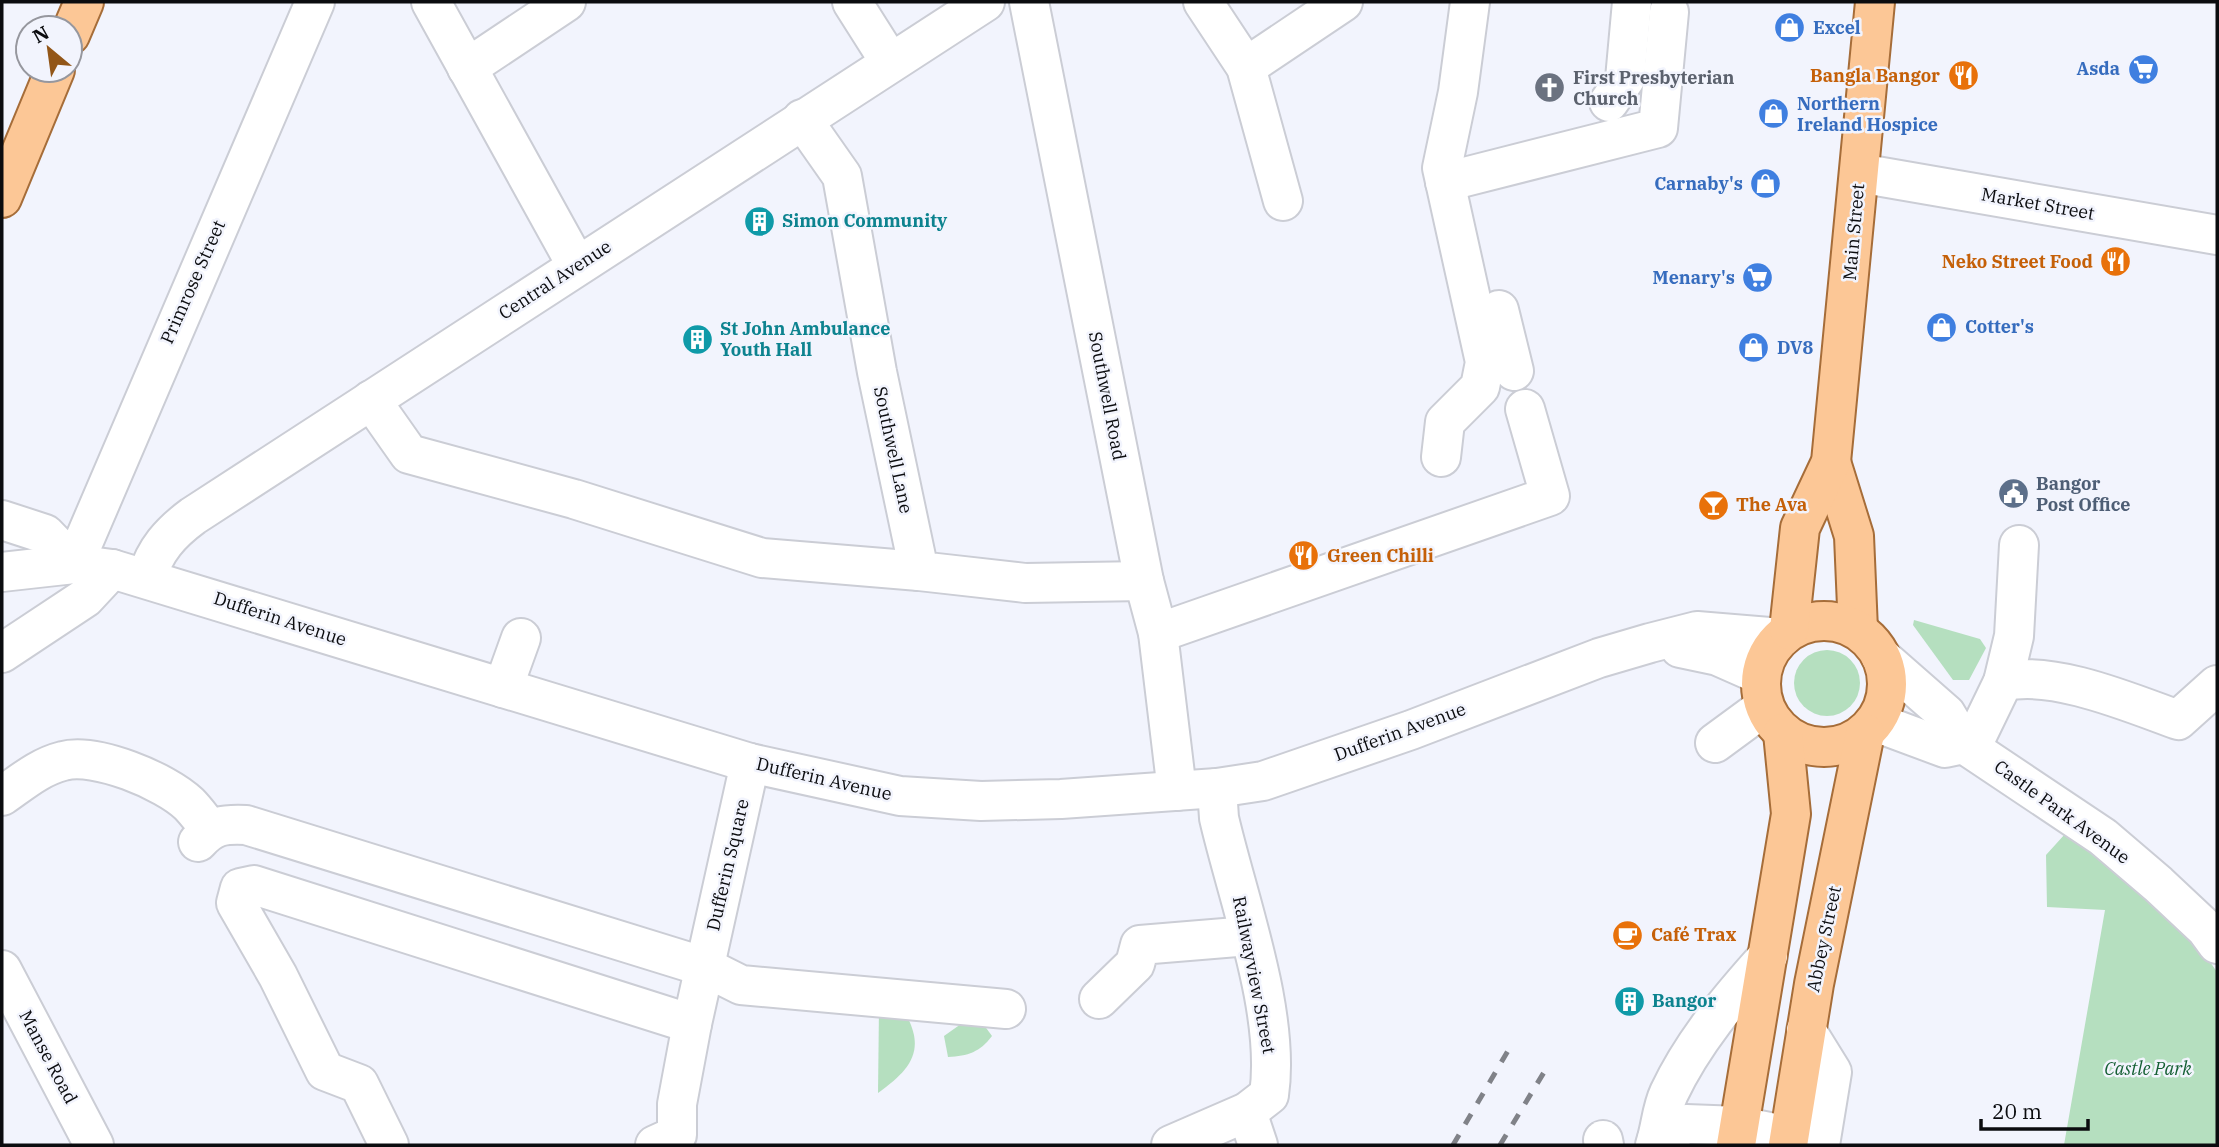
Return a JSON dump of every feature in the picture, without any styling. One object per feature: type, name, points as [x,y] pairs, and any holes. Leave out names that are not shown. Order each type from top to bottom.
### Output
[{"type":"main road","name":"Main Street","points":[[1785,634],[1800,528],[1831,462],[1875,2]]},
{"type":"main road","points":[[2,198],[49,84]]},
{"type":"main road","name":"Main Street","points":[[1831,462],[1854,536],[1870,644]]},
{"type":"main road","points":[[1738,1135],[1791,814],[1769,705],[1766,658],[1785,634],[1806,623],[1824,620],[1870,644],[1887,674],[1887,692],[1870,728],[1832,747],[1814,747],[1769,705]]},
{"type":"main road","name":"Abbey Street","points":[[1799,1142],[1806,1030],[1870,728]]},
{"type":"street","name":"Primrose Street","points":[[74,564],[315,2]]},
{"type":"street","points":[[431,2],[577,266]]},
{"type":"street","points":[[467,68],[566,2]]},
{"type":"street","points":[[852,2],[890,62]]},
{"type":"street","name":"Central Avenue","points":[[2,653],[85,598],[129,573],[154,555],[178,527],[985,2]]},
{"type":"street","name":"Southwell Road","points":[[1029,2],[1144,581],[1158,633],[1177,791]]},
{"type":"street","points":[[1203,2],[1246,67],[1283,201]]},
{"type":"street","points":[[1246,67],[1342,2]]},
{"type":"street","points":[[1441,457],[1445,422],[1480,387],[1485,362],[1442,168],[1460,80],[1470,2]]},
{"type":"street","points":[[1609,102],[1625,79],[1632,2]]},
{"type":"street","points":[[1448,196],[1658,128],[1669,12]]},
{"type":"street","name":"Southwell Lane","points":[[802,119],[842,176],[864,379],[887,477],[919,571]]},
{"type":"street","name":"Market Street","points":[[1859,173],[2217,235]]},
{"type":"street","points":[[1448,196],[1478,215],[1514,371]]},
{"type":"street","points":[[371,400],[409,454],[575,499],[762,558],[1025,583],[1144,581]]},
{"type":"street","points":[[1158,633],[1550,496],[1525,409]]},
{"type":"street","points":[[2,520],[45,534],[74,564]]},
{"type":"street","points":[[1870,728],[1945,748],[1967,746],[2003,682],[2014,636],[2019,545]]},
{"type":"street","name":"Dufferin Avenue","points":[[2,572],[74,564],[129,573],[750,763],[900,796],[1047,800],[1217,789],[1263,781],[1412,730],[1599,658],[1650,643],[1697,631],[1785,634]]},
{"type":"street","points":[[503,688],[521,638]]},
{"type":"street","name":"Dufferin Avenue","points":[[1650,643],[1718,656],[1769,705]]},
{"type":"street","name":"Castle Park Avenue","points":[[1870,644],[1946,714],[1967,746],[2103,837],[2206,929],[2217,944]]},
{"type":"street","points":[[2003,682],[2021,677],[2101,692],[2178,720],[2217,685]]},
{"type":"street","points":[[1715,743],[1769,705]]},
{"type":"street","points":[[2,796],[43,768],[65,760],[88,759],[141,777],[187,802],[204,836],[225,824],[246,825],[705,967],[741,985],[1006,1009]]},
{"type":"street","name":"Dufferin Square","points":[[655,1145],[677,1135],[677,1104],[692,1024],[750,763]]},
{"type":"street","name":"Railwayview Street","points":[[1171,1145],[1253,1128],[1269,1095],[1273,1069],[1264,1002],[1219,818],[1217,789]]},
{"type":"street","points":[[389,1145],[359,1084],[325,1071],[278,976],[236,903],[240,888],[254,885],[692,1024]]},
{"type":"street","points":[[1099,999],[1135,964],[1140,945],[1249,936]]},
{"type":"street","points":[[1656,1142],[1660,1118],[1677,1079],[1729,999],[1768,956]]},
{"type":"street","name":"Manse Road","points":[[2,970],[94,1145]]},
{"type":"street","points":[[1656,1142],[1686,1124],[1738,1135],[1799,1142]]},
{"type":"green space","points":[[1914,620],[1980,639],[1986,648],[1969,680],[1953,680],[1913,625]]},
{"type":"green space","points":[[1820,650],[1834,650],[1846,655],[1855,664],[1860,683],[1858,696],[1851,707],[1834,716],[1820,716],[1808,711],[1799,702],[1794,690],[1794,676],[1799,664],[1808,655]]},
{"type":"green space","name":"Castle Park","points":[[2065,834],[2115,867],[2199,946],[2217,972],[2217,1145],[2064,1145],[2105,910],[2047,907],[2046,855]]},
{"type":"green space","points":[[879,1008],[904,1011],[911,1025],[915,1048],[907,1067],[878,1093]]},
{"type":"green space","points":[[968,1019],[981,1021],[992,1036],[973,1052],[948,1057],[944,1036]]},
{"type":"railway","points":[[1453,1145],[1509,1049]]},
{"type":"railway","points":[[1500,1145],[1549,1064]]},
{"type":"place","name":"Excel","points":[[1790,28]]},
{"type":"place","name":"Asda","points":[[2143,69]]},
{"type":"place","name":"Bangla Bangor","points":[[1963,76]]},
{"type":"place","name":"First Presbyterian Church","points":[[1550,88]]},
{"type":"place","name":"Northern Ireland Hospice","points":[[1774,114]]},
{"type":"place","name":"Carnaby's","points":[[1766,184]]},
{"type":"place","name":"Simon Community","points":[[759,221]]},
{"type":"place","name":"Neko Street Food","points":[[2116,262]]},
{"type":"place","name":"Menary's","points":[[1758,278]]},
{"type":"place","name":"Cotter's","points":[[1942,327]]},
{"type":"place","name":"St John Ambulance Youth Hall","points":[[697,339]]},
{"type":"place","name":"DV8","points":[[1754,348]]},
{"type":"place","name":"Bangor Post Office","points":[[2013,494]]},
{"type":"place","name":"The Ava","points":[[1713,505]]},
{"type":"place","name":"Green Chilli","points":[[1304,556]]},
{"type":"place","name":"Café Trax","points":[[1628,935]]},
{"type":"place","name":"Bangor","points":[[1629,1001]]}]
